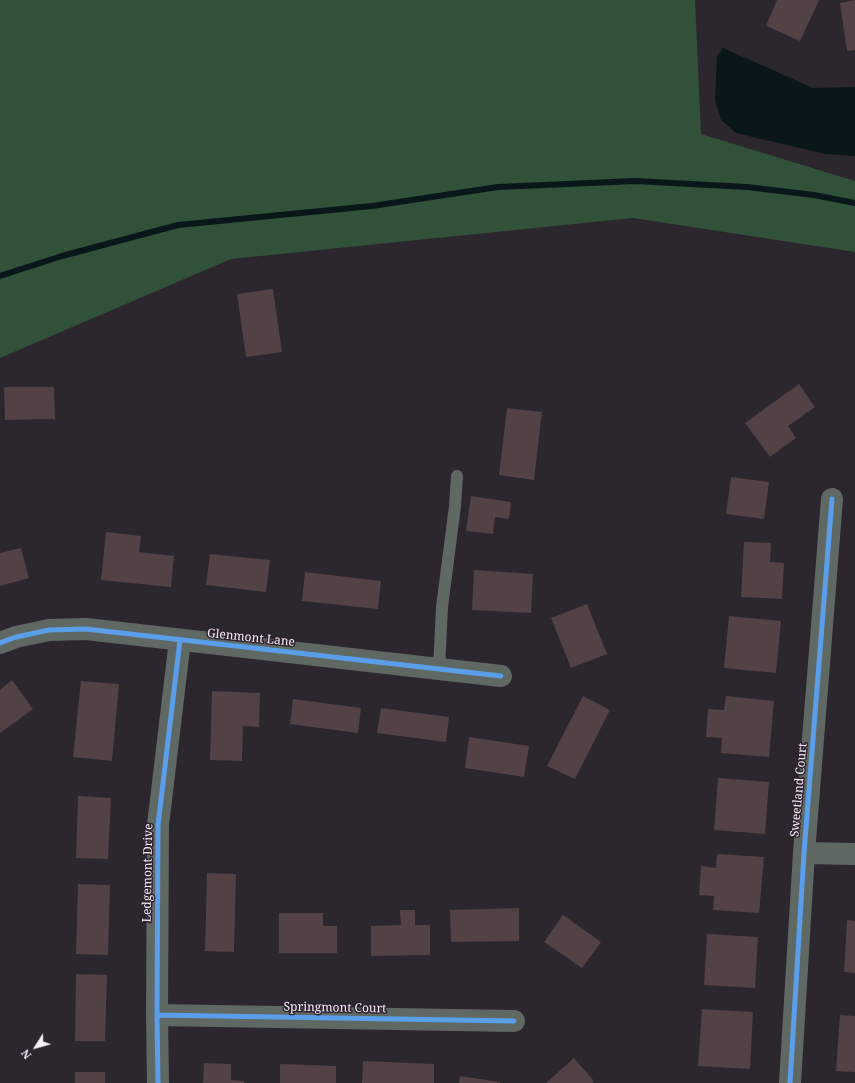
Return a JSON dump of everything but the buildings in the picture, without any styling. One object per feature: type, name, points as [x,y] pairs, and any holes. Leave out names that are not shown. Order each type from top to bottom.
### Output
[{"type":"street","name":"Sweetland Court","points":[[790,1083],[804,853],[832,499]]},
{"type":"street","name":"Glenmont Lane","points":[[0,643],[16,637],[49,630],[86,629],[501,676]]},
{"type":"street","name":"Ledgemont Drive","points":[[158,1083],[156,1015],[158,825],[180,640]]},
{"type":"street","points":[[804,853],[855,854]]},
{"type":"street","name":"Springmont Court","points":[[156,1015],[514,1021]]},
{"type":"lane","points":[[439,669],[442,607],[455,506],[457,476]]},
{"type":"green space","points":[[0,0],[695,0],[701,134],[855,181],[855,252],[633,218],[231,259],[0,358]]},
{"type":"shaded area","points":[[723,48],[813,88],[855,87],[855,156],[825,154],[736,133],[721,120],[715,100],[717,56]]},
{"type":"waterway","points":[[0,276],[62,256],[178,225],[372,206],[498,187],[635,181],[747,187],[814,195],[855,203]]},
{"type":"cycle path","points":[[790,1083],[804,853],[832,499]]},
{"type":"cycle path","points":[[0,643],[16,637],[49,630],[86,629],[501,676]]},
{"type":"cycle path","points":[[158,1083],[158,825],[180,640]]},
{"type":"cycle path","points":[[157,1015],[514,1021]]}]
